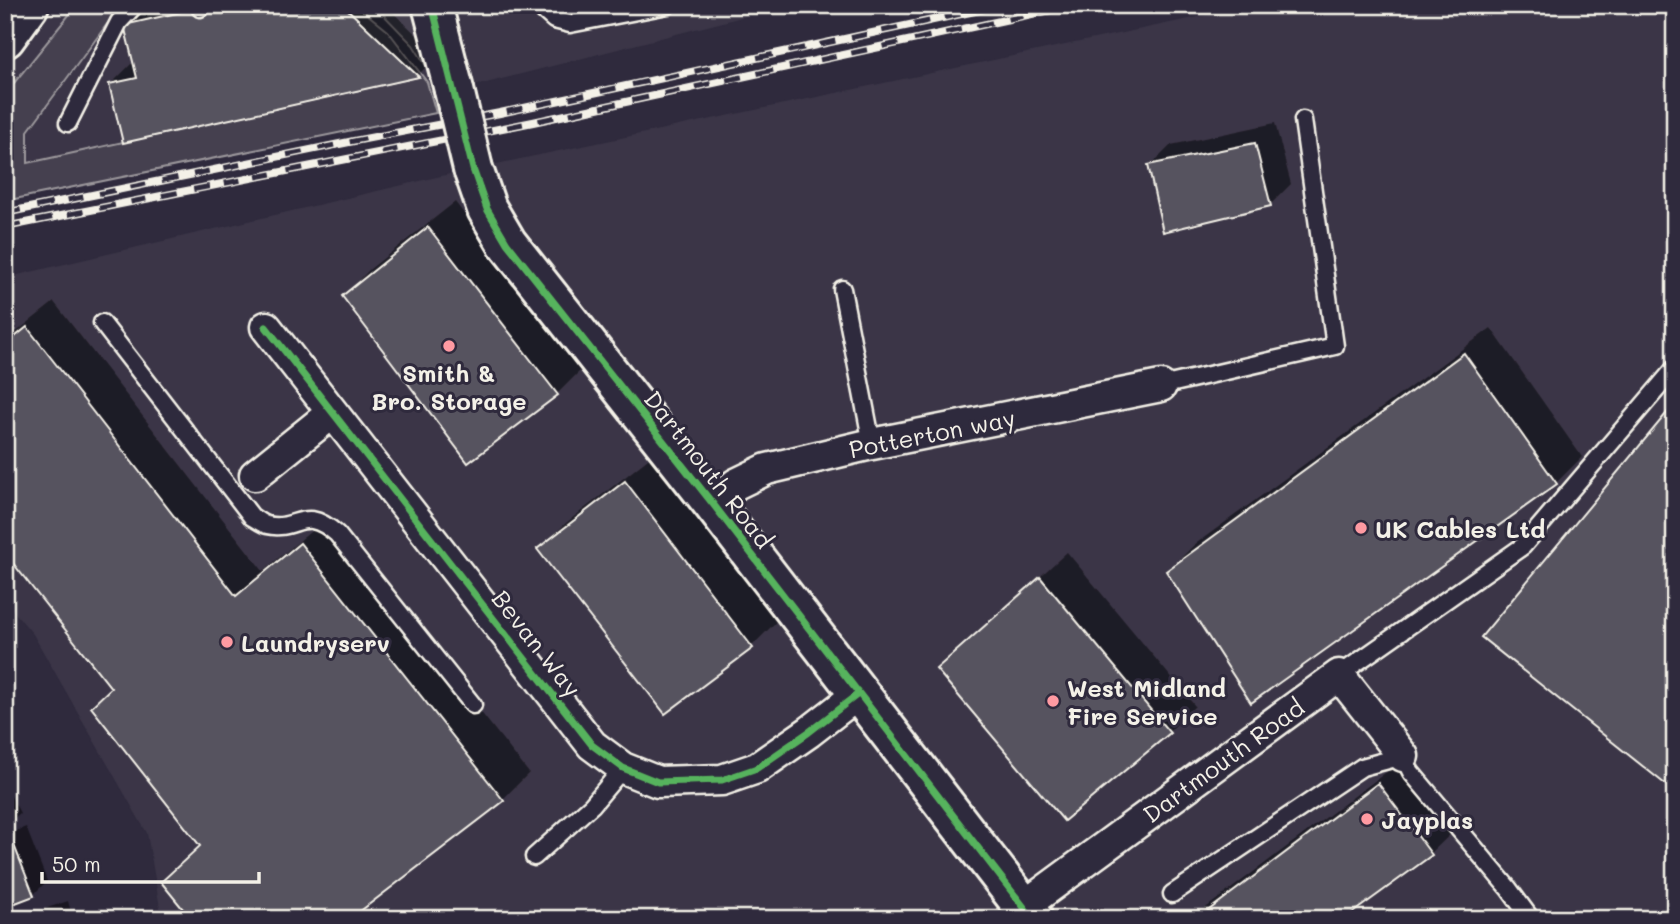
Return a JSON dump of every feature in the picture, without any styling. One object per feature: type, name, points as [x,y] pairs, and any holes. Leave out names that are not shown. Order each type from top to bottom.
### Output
[{"type":"street","points":[[5,38],[29,5]]},
{"type":"street","name":"Dartmouth Road","points":[[432,5],[473,169],[487,209],[507,243],[713,503],[1021,914],[1339,676]]},
{"type":"street","name":"Bevan Way","points":[[266,327],[592,745],[624,768],[658,782],[722,780],[757,768],[858,694]]},
{"type":"street","name":"Potterton way","points":[[713,503],[736,484],[767,469],[872,444],[1161,386]]},
{"type":"street","points":[[255,475],[332,412]]},
{"type":"street","points":[[1339,676],[1403,756]]},
{"type":"lane","points":[[68,122],[119,22],[135,5]]},
{"type":"lane","points":[[537,5],[554,20],[570,24],[626,10],[668,5]]},
{"type":"lane","points":[[1161,386],[1335,346],[1303,120]]},
{"type":"lane","points":[[842,289],[872,444]]},
{"type":"lane","points":[[102,323],[252,517],[267,525],[304,519],[323,521],[337,534],[473,705]]},
{"type":"lane","points":[[1339,676],[1523,546],[1675,368]]},
{"type":"lane","points":[[231,492],[255,475]]},
{"type":"lane","points":[[1172,894],[1362,767],[1403,756],[1411,772],[1531,919]]},
{"type":"lane","points":[[534,857],[592,805],[624,768]]},
{"type":"shaded area","points":[[5,5],[788,5],[436,94],[432,94],[427,82],[5,167]]},
{"type":"shaded area","points":[[77,5],[101,5],[113,16],[28,131],[28,163],[418,77],[343,5],[356,5],[388,31],[427,82],[436,113],[5,201],[5,94]]},
{"type":"shaded area","points":[[374,5],[414,5],[430,72],[413,45]]},
{"type":"shaded area","points":[[1256,5],[1675,5],[1675,919],[162,919],[147,833],[33,634],[5,601],[5,278],[454,173]]},
{"type":"building","points":[[212,5],[343,5],[419,77],[123,143],[109,84],[137,78],[124,25]]},
{"type":"building","points":[[1255,143],[1271,206],[1163,232],[1148,165]]},
{"type":"building","name":"Smith & Bro. Storage","points":[[428,227],[558,395],[468,463],[342,296]]},
{"type":"building","name":"Laundryserv","points":[[27,327],[236,596],[300,543],[504,801],[350,919],[191,919],[161,882],[200,846],[91,707],[111,688],[5,553],[5,345]]},
{"type":"building","name":"UK Cables Ltd","points":[[1464,353],[1557,484],[1251,703],[1166,571]]},
{"type":"building","points":[[1675,403],[1675,792],[1481,637]]},
{"type":"building","points":[[625,481],[753,648],[665,714],[537,549]]},
{"type":"building","name":"West Midland Fire Service","points":[[1040,577],[1170,733],[1064,821],[936,669]]},
{"type":"building","name":"Jayplas","points":[[1378,783],[1432,855],[1344,919],[1197,919]]},
{"type":"building","points":[[12,840],[34,896],[5,907],[5,843]]},
{"type":"railway","points":[[5,213],[500,113],[1003,5]]},
{"type":"railway","points":[[5,227],[533,122],[1074,5]]},
{"type":"cycle path","points":[[432,5],[473,169],[487,209],[507,243],[713,504],[1033,919]]},
{"type":"cycle path","points":[[266,327],[592,745],[623,768],[658,782],[722,780],[757,768],[858,694]]},
{"type":"place","name":"Smith & Bro. Storage","points":[[449,346]]},
{"type":"place","name":"UK Cables Ltd","points":[[1361,528]]},
{"type":"place","name":"Laundryserv","points":[[227,642]]},
{"type":"place","name":"West Midland Fire Service","points":[[1053,701]]},
{"type":"place","name":"Jayplas","points":[[1367,819]]}]
